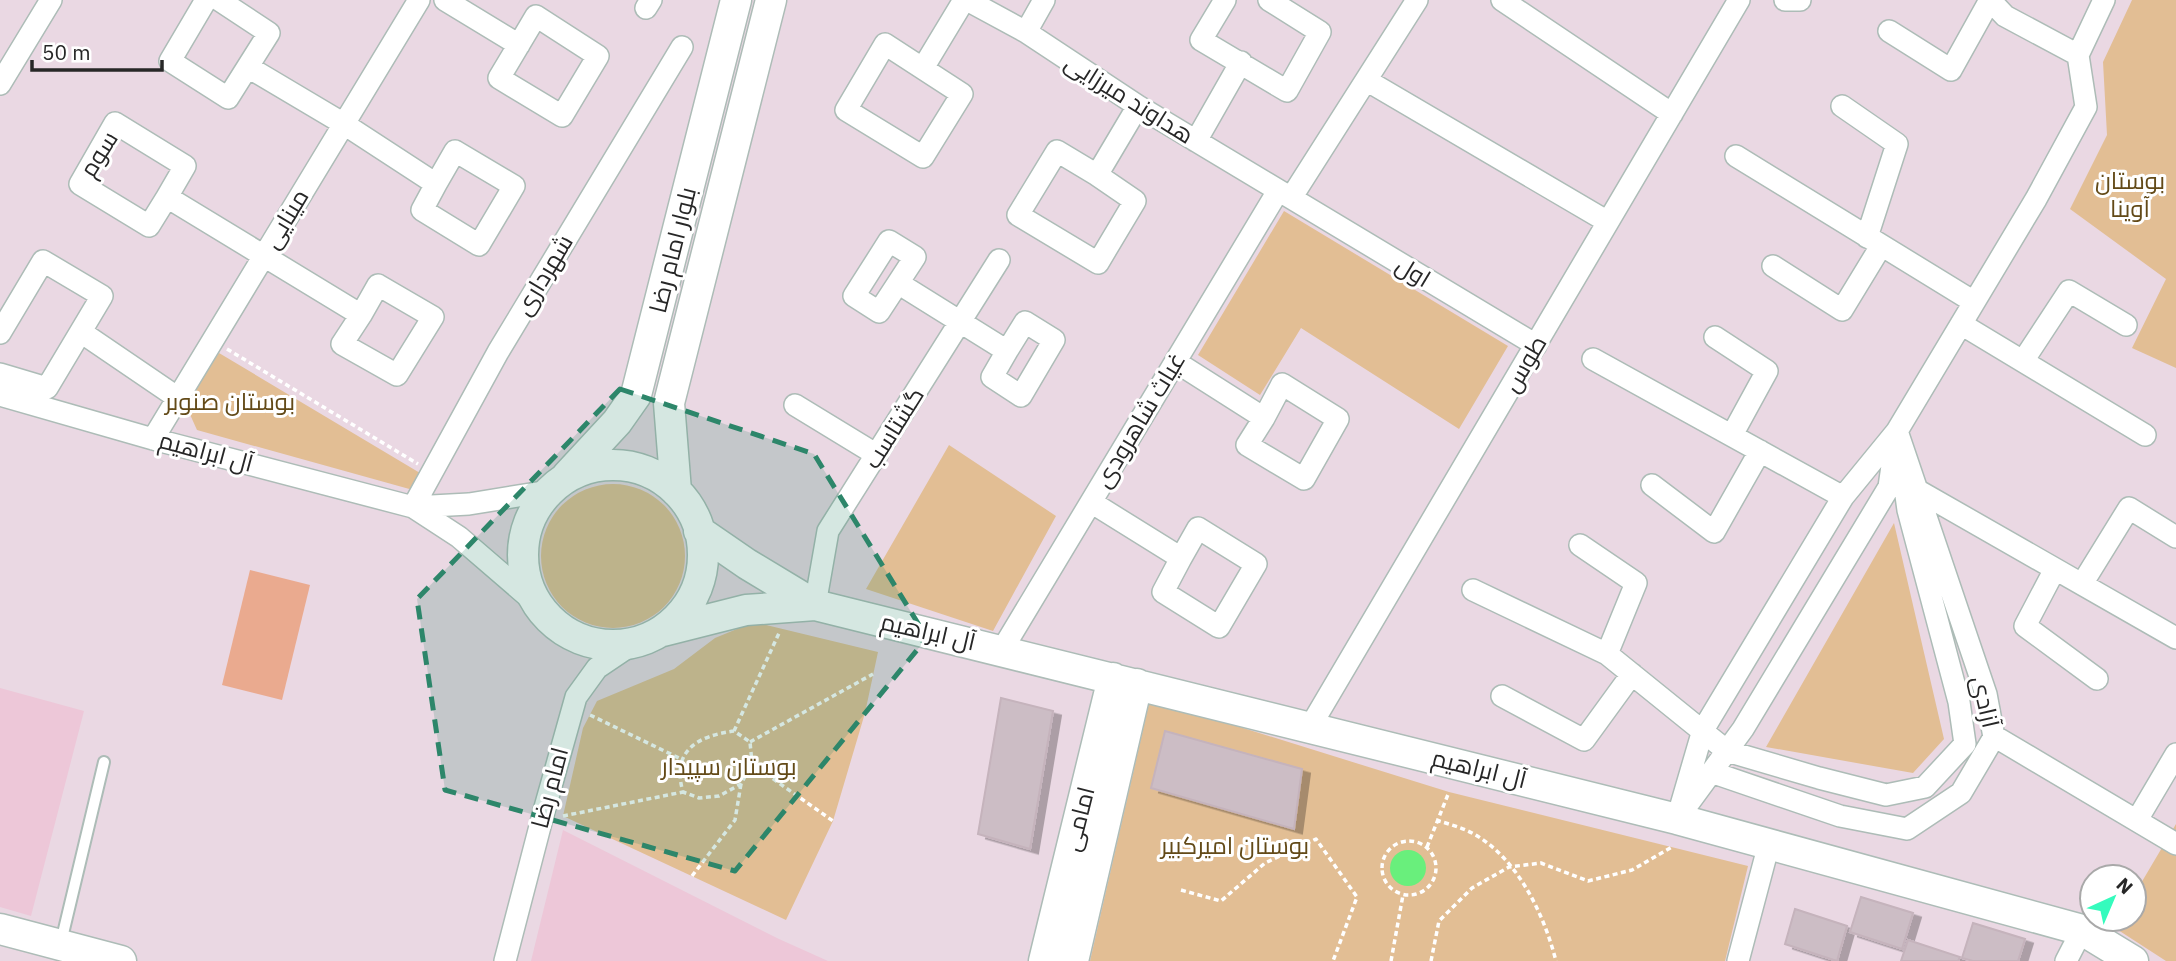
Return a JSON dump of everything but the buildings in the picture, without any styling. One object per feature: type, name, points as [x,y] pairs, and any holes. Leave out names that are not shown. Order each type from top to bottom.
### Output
[{"type":"main road","name":"بلوار امام رضا","points":[[558,484],[617,422],[636,395],[736,0]]},
{"type":"main road","name":"بلوار امام رضا","points":[[676,491],[669,403],[771,0]]},
{"type":"main road","points":[[648,637],[677,618],[691,599],[700,578],[703,554],[699,531],[690,510],[676,491],[657,477],[635,468],[612,465],[589,468],[558,484],[533,511],[524,535],[523,559],[527,584],[539,606],[554,623],[593,643],[615,645],[648,637],[746,610],[814,605]]},
{"type":"main road","points":[[699,531],[814,605]]},
{"type":"main road","name":"آل ابراهیم","points":[[814,605],[1310,727],[1675,833],[1769,844],[2078,929]]},
{"type":"main road","name":"امامی","points":[[1044,961],[1125,681]]},
{"type":"main road","name":"امامی","points":[[1073,961],[1125,681]]},
{"type":"main road","points":[[0,929],[50,949],[121,961]]},
{"type":"main road","name":"آل ابراهیم","points":[[2087,933],[2133,961]]},
{"type":"street","points":[[0,84],[51,0]]},
{"type":"street","points":[[206,0],[170,61],[228,98],[268,33],[219,0]]},
{"type":"street","name":"مینایی","points":[[153,439],[419,0]]},
{"type":"street","points":[[445,0],[519,45]]},
{"type":"street","points":[[923,68],[966,0]]},
{"type":"street","name":"هداوند میرزایی","points":[[966,0],[1026,32],[1138,106],[1285,195]]},
{"type":"street","points":[[1026,32],[1044,0]]},
{"type":"street","points":[[1225,0],[1201,40],[1287,91],[1320,32],[1269,0]]},
{"type":"street","name":"غیاث شاهرودی","points":[[1002,650],[1175,362],[1417,0]]},
{"type":"street","points":[[1502,0],[1672,114]]},
{"type":"street","name":"طوس","points":[[1310,727],[1739,0]]},
{"type":"street","points":[[1785,0],[1800,0]]},
{"type":"street","points":[[1889,31],[1951,70],[1990,0],[2005,16],[2078,55]]},
{"type":"street","points":[[1675,833],[1703,730],[1843,496],[1896,431],[2036,199],[2086,107],[2078,55],[2104,0]]},
{"type":"street","points":[[536,16],[598,56],[562,116],[499,78],[519,45],[536,16]]},
{"type":"street","points":[[885,44],[923,68],[962,94],[923,157],[846,110],[885,44]]},
{"type":"street","name":"شهرداری","points":[[413,507],[498,352],[682,47]]},
{"type":"street","points":[[1196,141],[1241,62]]},
{"type":"street","points":[[248,67],[344,124],[436,184]]},
{"type":"street","points":[[1366,80],[1608,222]]},
{"type":"street","points":[[1097,175],[1138,106]]},
{"type":"street","points":[[1773,266],[1842,310],[1874,241],[1898,144],[1842,106]]},
{"type":"street","name":"سوم","points":[[115,123],[186,166],[167,197],[149,226],[80,184],[115,123]]},
{"type":"street","points":[[455,151],[514,186],[479,245],[422,210],[436,184],[455,151]]},
{"type":"street","points":[[1057,151],[1097,175],[1135,201],[1098,263],[1018,215],[1057,151]]},
{"type":"street","points":[[1736,156],[1973,302]]},
{"type":"street","name":"اول","points":[[1285,195],[1536,345]]},
{"type":"street","points":[[167,197],[361,315]]},
{"type":"street","name":"گشتاسب","points":[[814,605],[828,531],[999,260]]},
{"type":"street","points":[[0,333],[43,261],[102,296],[47,388],[0,374]]},
{"type":"street","points":[[898,283],[1007,351]]},
{"type":"street","points":[[2023,361],[2069,291],[2126,325]]},
{"type":"street","points":[[1961,324],[2145,436]]},
{"type":"street","points":[[81,332],[177,398]]},
{"type":"street","points":[[1715,337],[1767,371],[1732,435]]},
{"type":"street","points":[[1593,359],[1843,496]]},
{"type":"street","points":[[1175,362],[1264,418]]},
{"type":"street","points":[[1282,384],[1338,419],[1304,479],[1247,445],[1264,418],[1282,384]]},
{"type":"street","name":"آل ابراهیم","points":[[0,395],[153,439],[413,507]]},
{"type":"street","points":[[795,405],[877,455]]},
{"type":"street","points":[[1675,833],[1711,772],[1743,729],[1889,487],[1896,431]]},
{"type":"street","points":[[1473,590],[1607,654],[1727,751],[1886,794],[1925,787],[1965,744],[1959,702],[1908,510],[1896,431]]},
{"type":"street","name":"آزادی","points":[[1711,772],[1840,816],[1908,829],[1961,793],[1994,736],[1986,694],[1896,431]]},
{"type":"street","points":[[1652,485],[1714,532],[1760,451]]},
{"type":"street","points":[[413,507],[469,504],[558,484]]},
{"type":"street","points":[[1917,490],[2176,638]]},
{"type":"street","points":[[1091,502],[1181,558]]},
{"type":"street","points":[[413,507],[459,537],[539,606]]},
{"type":"street","points":[[2082,584],[2129,508],[2176,537]]},
{"type":"street","points":[[1198,528],[1256,564],[1219,627],[1163,592],[1181,558],[1198,528]]},
{"type":"street","points":[[1580,545],[1636,583],[1607,654]]},
{"type":"street","points":[[2055,569],[2025,626],[2097,680]]},
{"type":"street","name":"امام رضا","points":[[505,961],[576,697],[597,668],[648,637]]},
{"type":"street","points":[[1502,696],[1584,740],[1632,674]]},
{"type":"street","points":[[1994,736],[2176,844]]},
{"type":"street","points":[[2137,820],[2176,754]]},
{"type":"street","points":[[1738,961],[1769,844]]},
{"type":"street","points":[[2066,961],[2080,933]]},
{"type":"lane","points":[[50,949],[104,762]]},
{"type":"path","points":[[213,340],[432,472]]},
{"type":"path","points":[[734,731],[781,629]]},
{"type":"path","points":[[750,742],[873,674]]},
{"type":"path","points":[[590,715],[681,759]]},
{"type":"path","points":[[683,792],[678,777],[681,759],[692,746],[712,734],[734,731],[750,742]]},
{"type":"path","points":[[692,876],[735,820],[741,783],[752,764],[750,742]]},
{"type":"path","points":[[752,764],[834,821]]},
{"type":"path","points":[[563,816],[683,792],[699,798],[719,796],[741,783]]},
{"type":"path","points":[[1427,847],[1449,792]]},
{"type":"path","points":[[1436,820],[1472,833],[1497,852],[1531,894],[1549,934],[1556,961]]},
{"type":"path","points":[[1431,961],[1439,921],[1472,888],[1509,867],[1541,863],[1588,881],[1632,870],[1675,833]]},
{"type":"path","points":[[1181,890],[1221,901],[1265,863],[1316,839],[1357,897],[1333,961]]},
{"type":"path","points":[[1412,841],[1427,847],[1436,863],[1433,882],[1419,894],[1403,895],[1388,886],[1381,872],[1384,856],[1396,844],[1412,841]]},
{"type":"path","points":[[1391,961],[1403,895]]},
{"type":"highlighted area","points":[[620,389],[814,454],[927,638],[735,871],[445,790],[417,599]]},
{"type":"shaded area","points":[[250,570],[310,585],[282,700],[222,685]]},
{"type":"shaded area","points":[[0,688],[84,711],[31,916],[0,907]]},
{"type":"shaded area","points":[[563,830],[779,939],[828,961],[531,961]]},
{"type":"shaded area","points":[[1408,850],[1421,855],[1426,868],[1421,881],[1408,886],[1395,881],[1390,868],[1395,855]]},
{"type":"green space","name":"بوستان آوینا","points":[[2132,0],[2176,0],[2176,368],[2132,348],[2166,279],[2070,209],[2107,135],[2103,62]]},
{"type":"green space","points":[[1284,211],[1508,346],[1459,429],[1301,328],[1260,395],[1198,355]]},
{"type":"green space","name":"بوستان صنوبر","points":[[219,353],[420,473],[413,490],[197,430],[188,410],[192,392]]},
{"type":"green space","points":[[949,445],[1056,516],[993,631],[866,589]]},
{"type":"green space","points":[[613,484],[641,489],[664,505],[680,528],[685,556],[680,584],[664,607],[641,623],[613,628],[585,623],[562,607],[546,584],[541,556],[546,528],[562,505],[585,489]]},
{"type":"green space","points":[[1894,523],[1944,739],[1913,773],[1766,747]]},
{"type":"green space","name":"بوستان سپیدار","points":[[754,622],[878,652],[865,713],[833,821],[786,920],[563,816],[583,728],[597,701],[674,669],[715,638]]},
{"type":"green space","name":"بوستان امیرکبیر","points":[[1150,699],[1449,792],[1748,866],[1725,961],[1090,961]]},
{"type":"green space","points":[[2176,824],[2176,961],[2166,961],[2123,933],[2148,933],[2148,871]]}]
